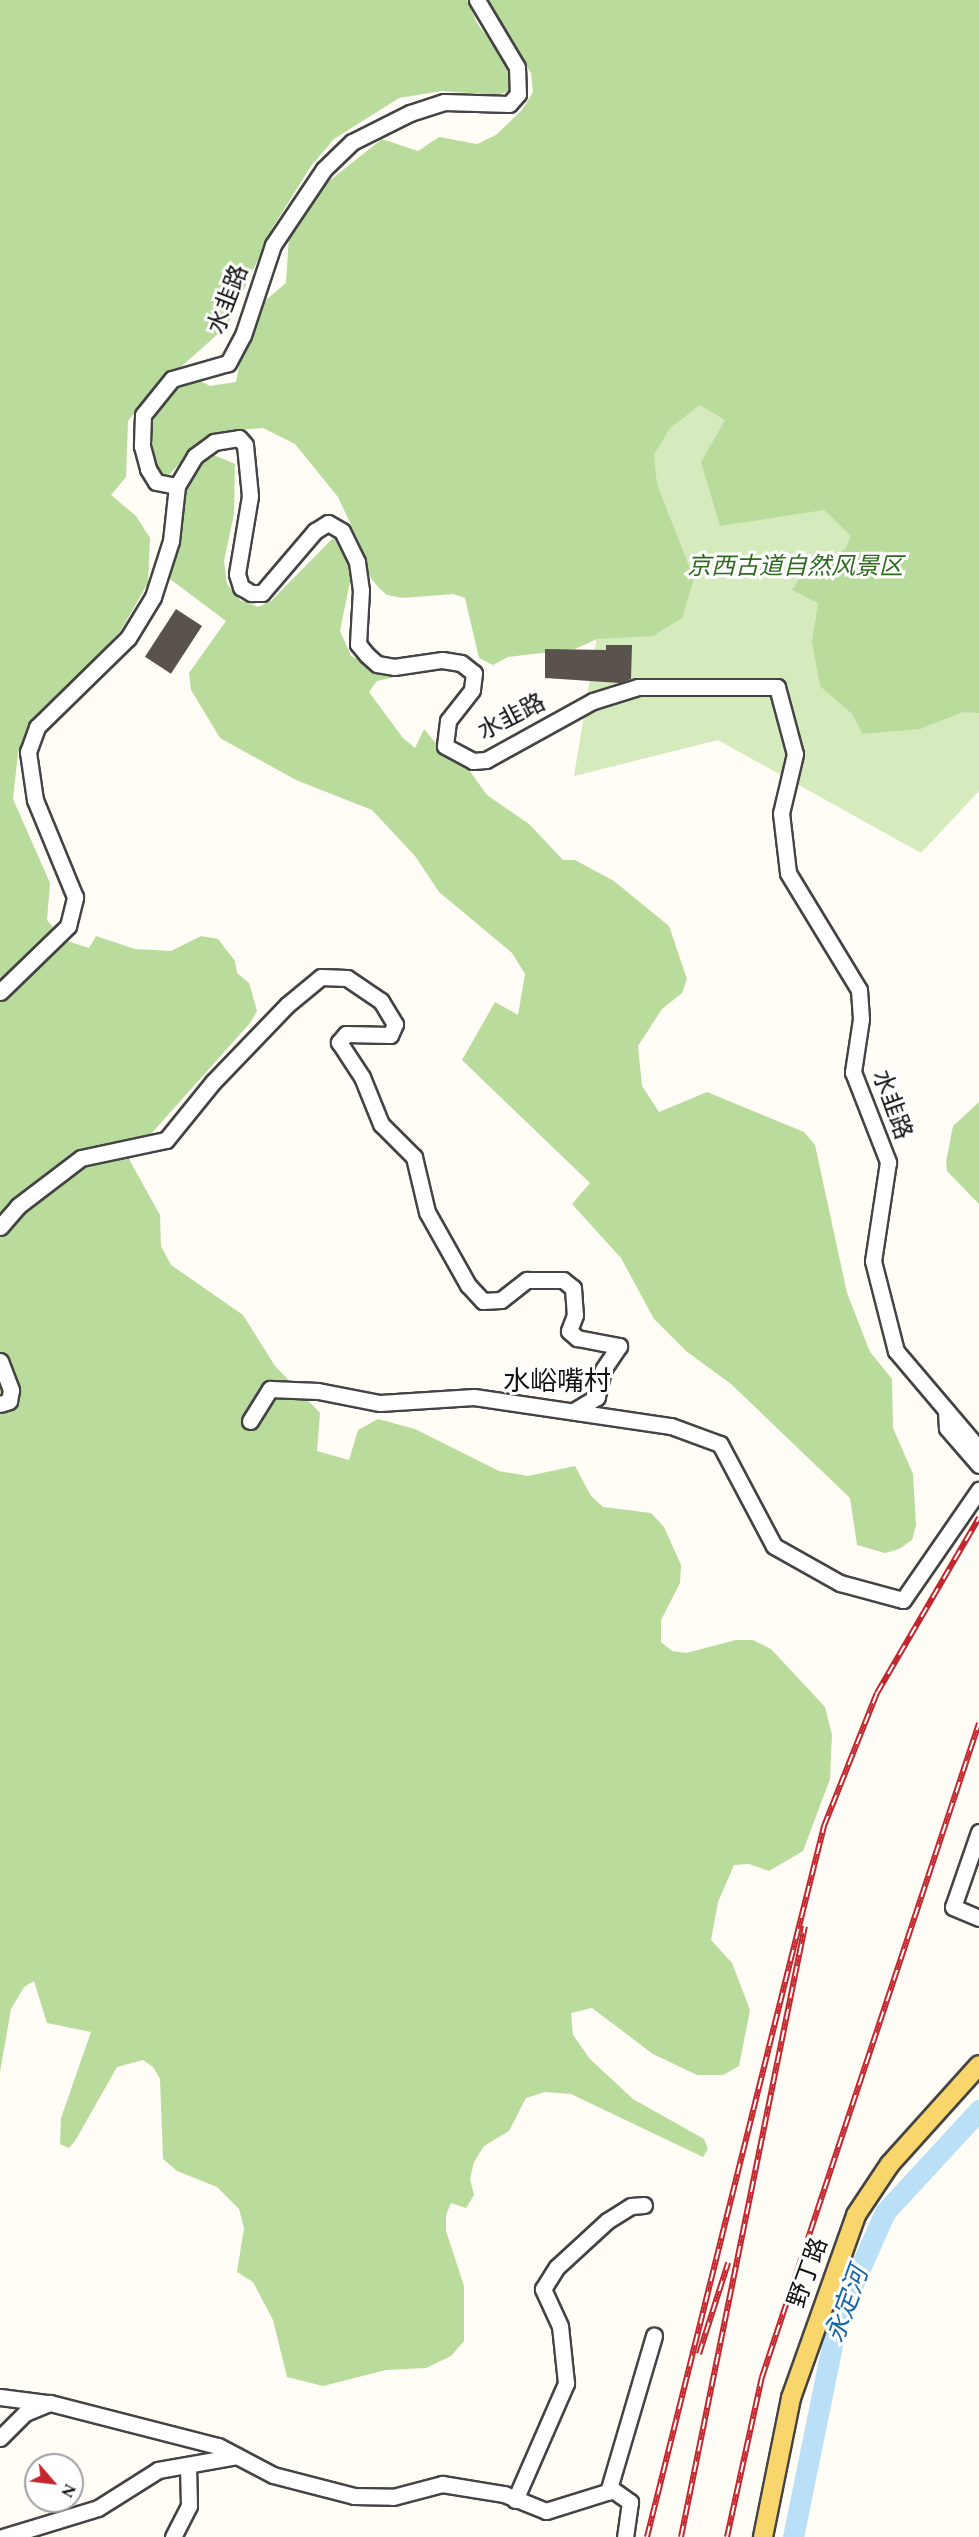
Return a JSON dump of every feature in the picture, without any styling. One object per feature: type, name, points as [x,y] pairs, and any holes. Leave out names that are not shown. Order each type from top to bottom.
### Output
[{"type":"main road","name":"野丁路","points":[[763,2537],[791,2398],[856,2215],[890,2164],[979,2065]]},
{"type":"street","name":"水韭路","points":[[477,0],[517,67],[518,94],[509,104],[444,102],[410,114],[352,142],[324,169],[273,245],[243,335],[228,363],[172,379],[143,415],[142,446],[148,469],[156,483],[177,486],[195,456],[214,442],[239,438],[245,445],[250,496],[237,574],[241,587],[251,594],[262,593],[315,531],[328,523],[342,531],[357,562],[362,590],[358,644],[368,655],[377,664],[394,667],[442,660],[461,663],[474,673],[472,690],[448,721],[445,746],[473,761],[489,758],[593,701],[638,687],[777,687],[795,754],[781,813],[788,873],[859,990],[861,1019],[853,1072],[888,1162],[873,1261],[896,1351],[979,1449]]},
{"type":"street","points":[[0,992],[68,926],[75,897],[35,800],[28,752],[37,728],[128,638],[153,597],[171,541],[177,486]]},
{"type":"street","points":[[0,1227],[26,1199],[81,1158],[166,1140],[213,1082],[287,1005],[321,977],[347,978],[381,1001],[395,1024],[390,1035],[346,1034],[339,1042],[362,1077],[381,1124],[414,1158],[427,1212],[468,1285],[483,1301],[501,1300],[527,1280],[563,1280],[573,1288],[575,1314],[569,1332],[577,1338],[619,1346],[603,1370],[597,1397],[574,1411]]},
{"type":"street","points":[[0,1361],[11,1389],[9,1401],[0,1404]]},
{"type":"street","points":[[250,1421],[270,1389],[318,1391],[380,1403],[474,1397],[574,1411],[710,1437],[729,1459],[774,1546],[840,1583],[903,1600],[979,1490]]},
{"type":"street","points":[[946,1410],[947,1428],[979,1465]]},
{"type":"street","points":[[959,1518],[979,1470]]},
{"type":"street","points":[[979,1832],[953,1906],[979,1918]]},
{"type":"street","points":[[515,2500],[566,2383],[560,2326],[543,2289],[557,2267],[607,2221],[631,2206],[644,2205]]},
{"type":"street","points":[[608,2492],[654,2336]]},
{"type":"street","points":[[0,2397],[50,2403],[218,2446],[273,2475],[354,2496],[393,2497],[442,2484],[504,2494],[546,2511],[613,2490],[630,2502],[625,2537]]},
{"type":"street","points":[[0,2438],[25,2413],[50,2403]]},
{"type":"street","points":[[3,2537],[98,2508],[158,2470],[237,2456]]},
{"type":"street","points":[[173,2537],[189,2506],[188,2465]]},
{"type":"green space","points":[[0,0],[467,0],[477,23],[511,68],[509,91],[497,95],[442,91],[399,98],[334,139],[311,166],[273,227],[227,326],[149,395],[128,421],[126,477],[111,495],[136,516],[150,538],[148,583],[121,630],[25,739],[18,753],[13,799],[50,883],[47,920],[64,940],[89,948],[96,936],[135,949],[171,951],[201,936],[218,939],[235,961],[237,973],[249,983],[257,1011],[250,1023],[150,1135],[129,1140],[130,1161],[160,1215],[161,1246],[171,1265],[243,1315],[275,1366],[320,1413],[317,1451],[349,1460],[358,1430],[378,1419],[415,1429],[499,1471],[528,1476],[575,1466],[591,1496],[603,1507],[651,1513],[664,1527],[681,1565],[680,1583],[661,1620],[661,1642],[672,1651],[686,1653],[736,1640],[753,1640],[771,1649],[825,1707],[832,1735],[830,1779],[803,1851],[769,1871],[749,1864],[734,1865],[718,1902],[711,1940],[732,1963],[750,2010],[739,2066],[723,2075],[697,2075],[653,2054],[592,2008],[571,2013],[573,2035],[590,2059],[633,2099],[704,2139],[708,2149],[703,2157],[571,2094],[545,2092],[526,2098],[509,2131],[484,2146],[474,2162],[470,2179],[474,2195],[466,2208],[451,2203],[446,2215],[446,2231],[464,2286],[464,2341],[451,2356],[426,2368],[386,2370],[323,2386],[287,2377],[273,2320],[253,2282],[237,2272],[244,2228],[239,2209],[217,2187],[177,2171],[163,2159],[160,2079],[153,2067],[143,2060],[117,2067],[75,2141],[69,2148],[60,2144],[61,2118],[91,2032],[47,2023],[34,1981],[24,1987],[11,2009],[0,2072]]},
{"type":"green space","points":[[483,0],[979,0],[979,713],[963,712],[920,729],[863,734],[852,714],[820,686],[812,642],[818,603],[792,590],[808,563],[832,559],[846,548],[851,536],[824,510],[720,526],[701,462],[725,420],[700,405],[670,428],[654,455],[657,484],[694,579],[682,618],[653,636],[597,639],[575,649],[508,657],[493,665],[479,658],[465,598],[453,594],[402,598],[387,595],[379,588],[367,573],[365,555],[338,497],[295,444],[263,428],[224,431],[197,445],[167,477],[159,477],[148,423],[177,376],[187,374],[210,386],[236,382],[243,344],[261,304],[286,283],[289,235],[314,193],[382,139],[418,151],[439,137],[477,144],[496,135],[522,110],[533,92],[531,73]]},
{"type":"green space","name":"京西古道自然风景区","points":[[979,0],[979,791],[921,853],[718,740],[574,776],[623,477]]},
{"type":"green space","points":[[214,455],[235,464],[234,514],[224,561],[227,584],[240,600],[258,607],[271,601],[333,538],[344,548],[352,572],[340,631],[351,656],[395,677],[377,681],[369,692],[403,738],[415,748],[424,729],[445,754],[469,770],[487,795],[529,824],[563,860],[575,860],[614,881],[669,926],[687,979],[682,993],[662,1009],[638,1046],[642,1086],[659,1112],[707,1092],[804,1132],[815,1145],[847,1293],[870,1352],[892,1379],[893,1428],[913,1474],[916,1525],[912,1540],[899,1549],[885,1553],[857,1545],[850,1498],[731,1384],[686,1351],[654,1319],[621,1258],[572,1204],[590,1183],[462,1060],[495,1002],[518,1015],[525,974],[512,953],[439,892],[415,856],[372,810],[296,780],[220,738],[191,690],[189,673],[226,621],[170,579],[169,567],[187,490],[198,466]]},
{"type":"green space","points":[[979,1102],[979,1204],[947,1171],[946,1162],[953,1126]]},
{"type":"building","points":[[176,609],[202,626],[171,674],[145,657]]},
{"type":"building","points":[[606,645],[632,645],[631,679],[620,683],[545,678],[545,649],[606,650]]},
{"type":"waterway","name":"永定河","points":[[793,2537],[837,2320],[885,2212],[979,2110]]},
{"type":"railway","points":[[647,2537],[824,1826],[877,1693],[979,1518]]},
{"type":"railway","points":[[727,2537],[762,2377],[979,1723]]},
{"type":"railway","points":[[681,2537],[805,1926]]},
{"type":"railway","points":[[699,2354],[728,2263]]},
{"type":"district","name":"水峪嘴村","points":[[557,1383]]}]
